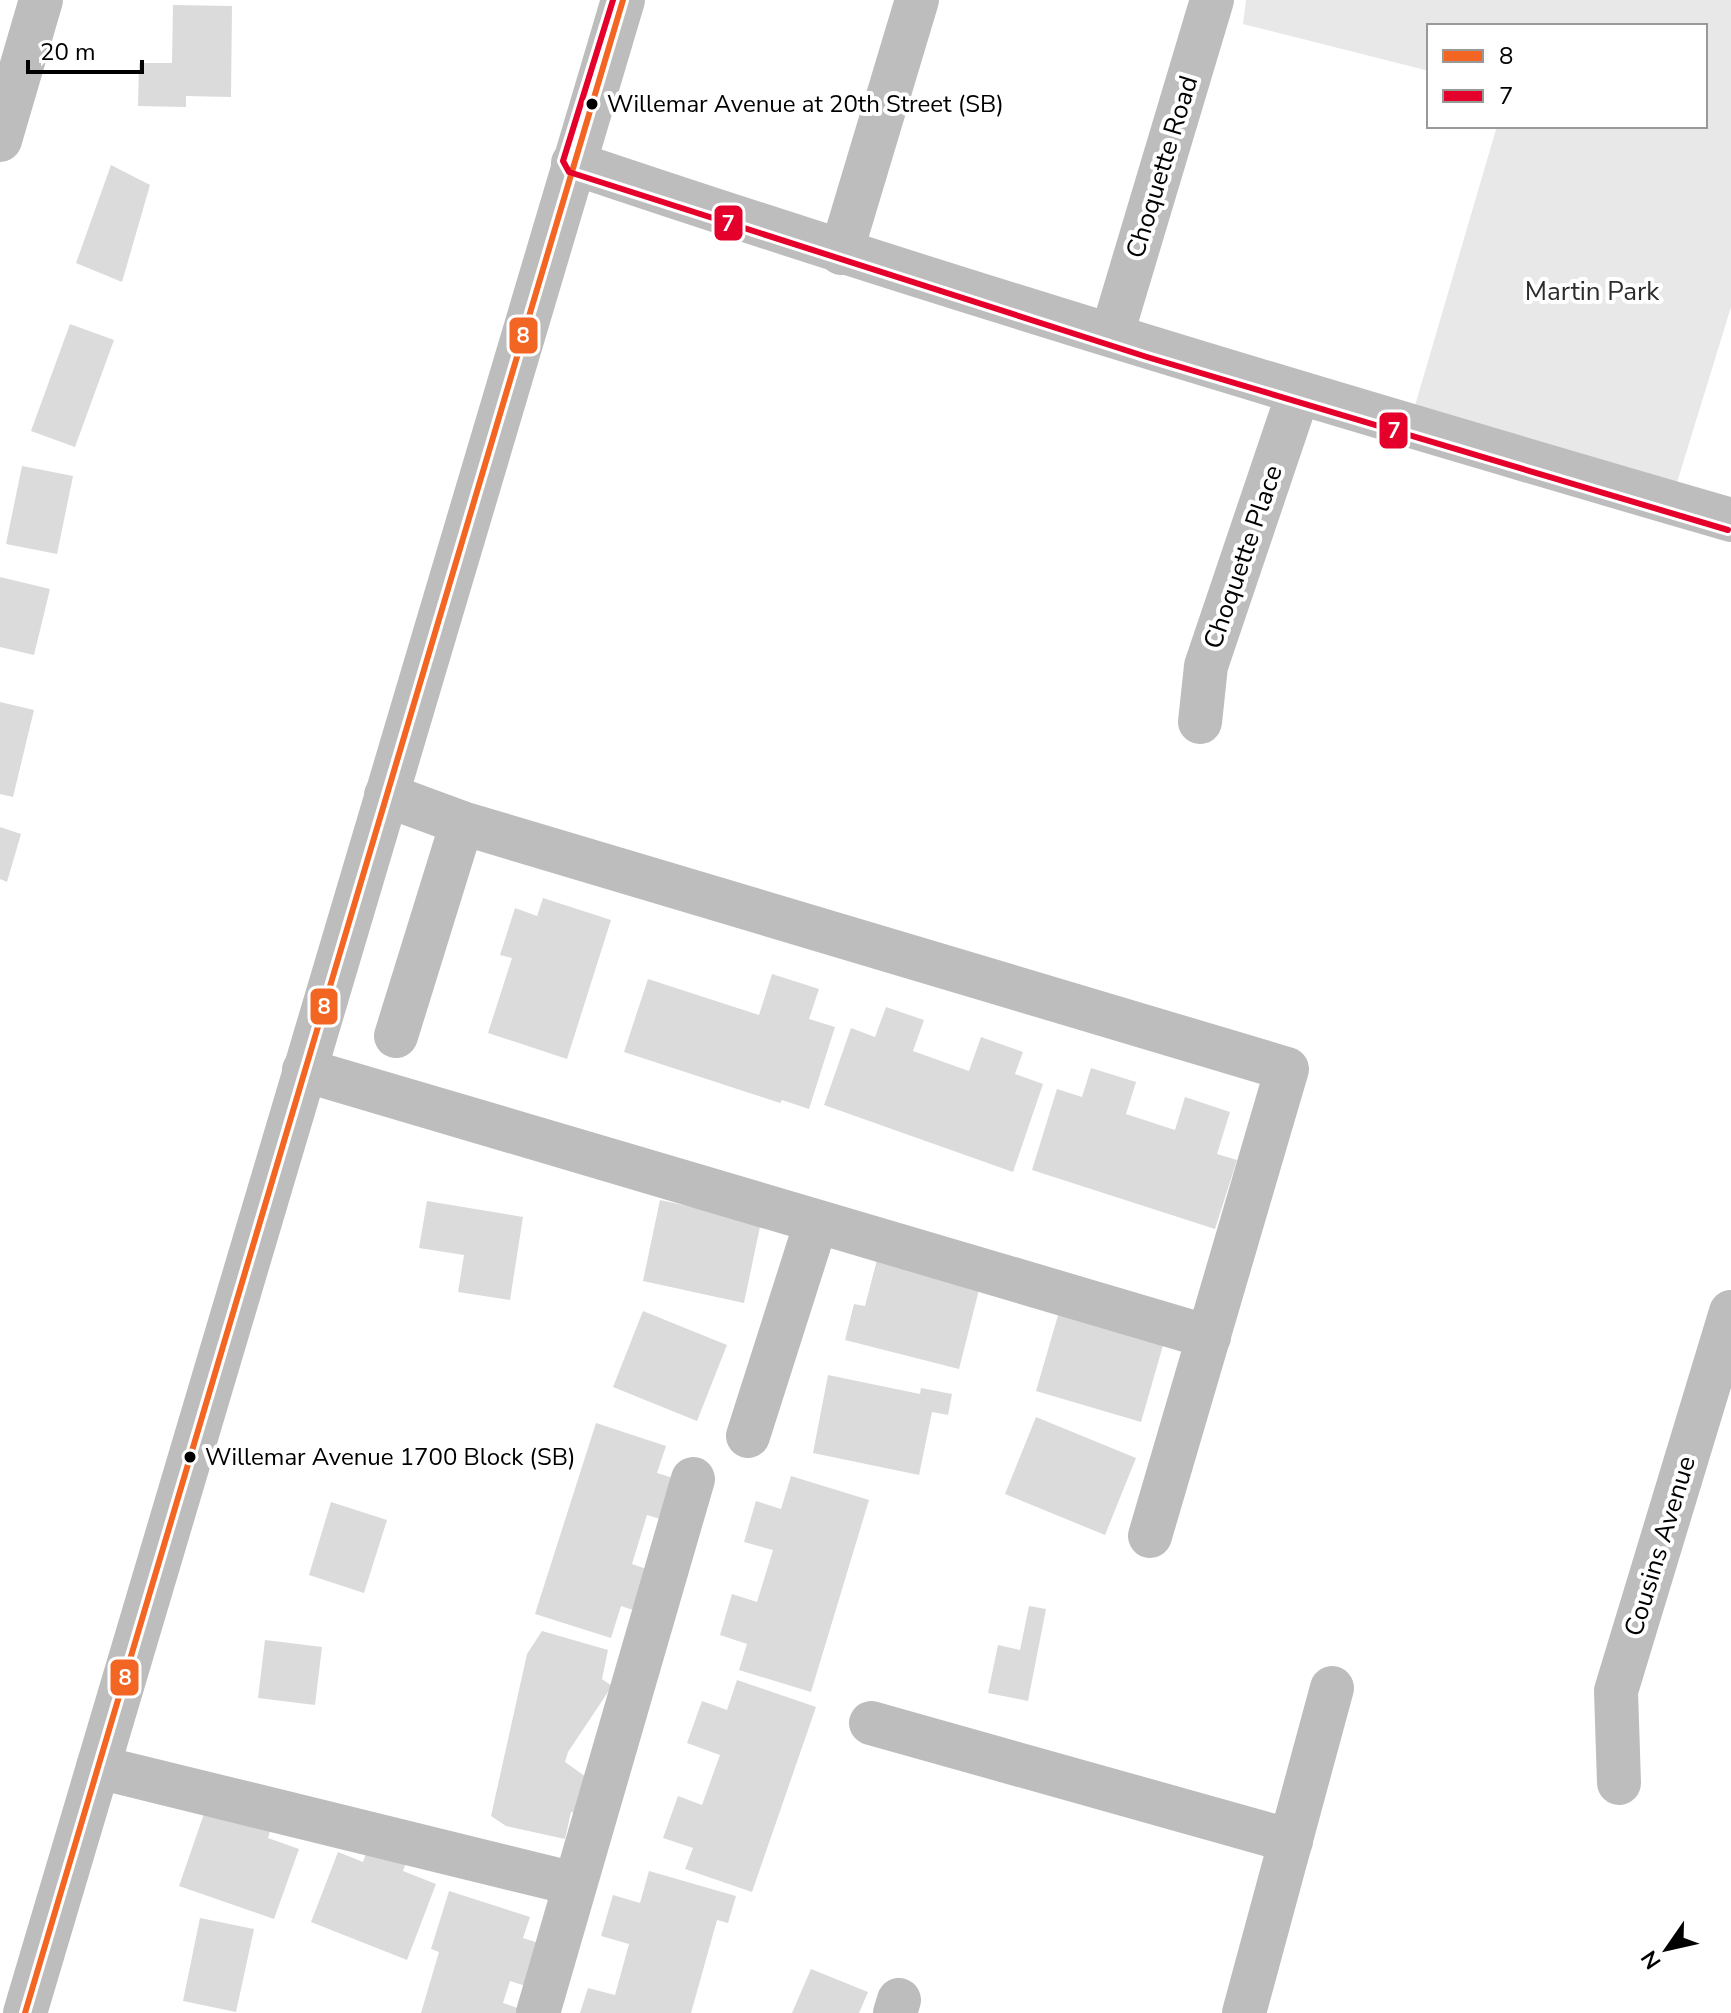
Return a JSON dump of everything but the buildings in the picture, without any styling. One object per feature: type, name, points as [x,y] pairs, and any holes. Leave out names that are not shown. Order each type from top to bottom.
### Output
[{"type":"street","points":[[0,140],[41,0]]},
{"type":"street","points":[[25,2013],[623,0]]},
{"type":"street","points":[[841,253],[917,0]]},
{"type":"street","name":"Choquette Road","points":[[1112,334],[1212,0]]},
{"type":"street","points":[[573,163],[841,253],[1112,334],[1298,394],[1731,520]]},
{"type":"street","name":"Choquette Place","points":[[1200,722],[1206,666],[1298,394]]},
{"type":"street","points":[[386,795],[462,823],[1287,1069],[1150,1536]]},
{"type":"street","points":[[396,1036],[462,823]]},
{"type":"street","points":[[304,1070],[1209,1337]]},
{"type":"street","points":[[748,1436],[816,1223]]},
{"type":"street","name":"Cousins Avenue","points":[[1619,1783],[1616,1691],[1731,1312]]},
{"type":"street","points":[[538,2013],[693,1479]]},
{"type":"street","points":[[1244,2013],[1332,1688]]},
{"type":"street","points":[[871,1723],[1291,1841]]},
{"type":"street","points":[[98,1767],[575,1884]]},
{"type":"green space","name":"Martin Park","points":[[1246,0],[1731,0],[1731,307],[1671,502],[1409,426],[1496,128],[1707,128],[1707,24],[1427,24],[1427,70],[1243,24]]},
{"type":"transit line","name":"7","points":[[613,0],[563,161],[569,172],[1147,357],[1728,530]]},
{"type":"transit line","name":"8","points":[[25,2013],[623,0]]},
{"type":"place","name":"Willemar Avenue at 20th Street (SB)","points":[[592,104]]},
{"type":"place","name":"Willemar Avenue 1700 Block (SB)","points":[[190,1457]]}]
